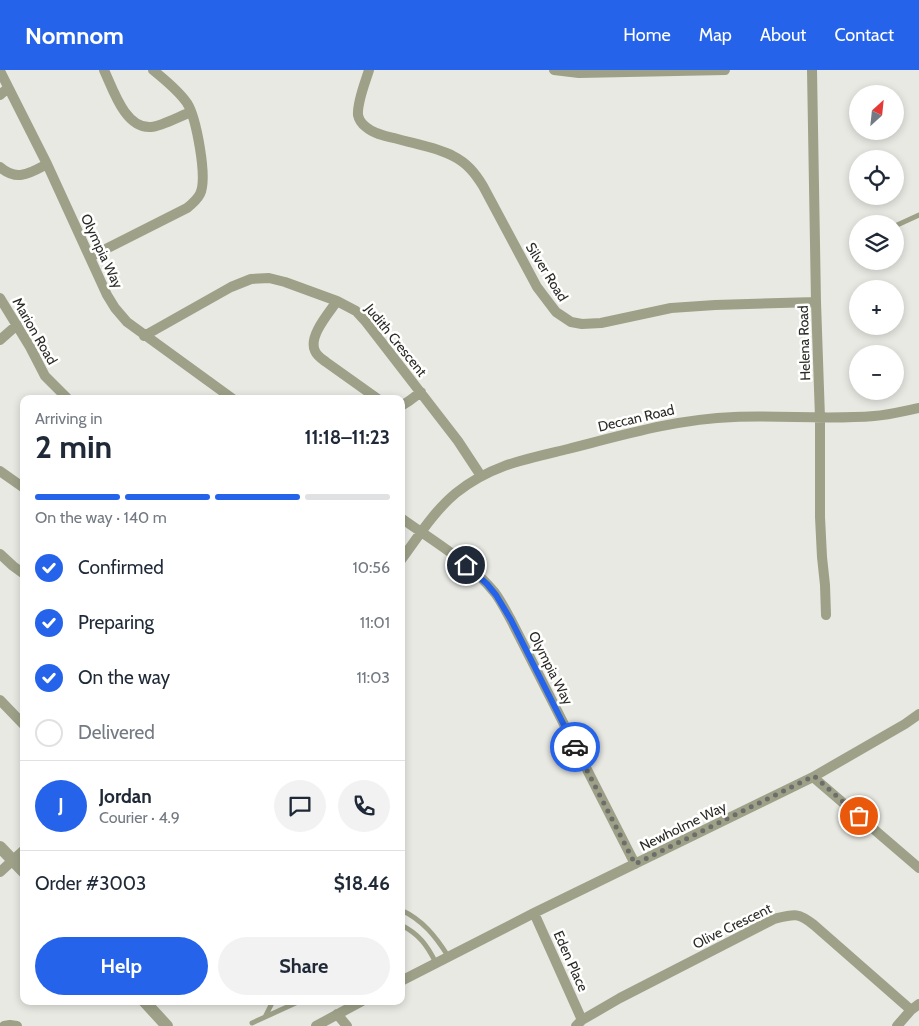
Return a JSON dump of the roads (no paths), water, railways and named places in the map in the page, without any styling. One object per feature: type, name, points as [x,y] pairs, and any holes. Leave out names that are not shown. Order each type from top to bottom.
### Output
[{"type":"street","points":[[104,70],[122,107],[130,119],[137,124],[144,127],[152,127],[191,112]]},
{"type":"street","points":[[90,257],[187,208],[200,194],[203,171],[198,137],[188,104],[182,95],[153,70]]},
{"type":"street","name":"Silver Road","points":[[370,70],[358,108],[358,116],[361,123],[377,134],[439,151],[453,156],[468,165],[483,186],[537,287],[556,312],[571,322],[582,324],[601,323],[671,308],[816,302]]},
{"type":"street","points":[[554,70],[579,73],[725,70]]},
{"type":"street","name":"Helena Road","points":[[812,70],[820,418],[820,517],[826,615]]},
{"type":"street","name":"Olympia Way","points":[[0,71],[4,91],[47,164],[107,295],[115,308],[127,322],[144,336],[227,395]]},
{"type":"street","points":[[0,167],[15,176],[32,172],[47,164]]},
{"type":"street","name":"Judith Crescent","points":[[144,336],[231,287],[251,279],[269,278],[285,282],[337,301],[356,311],[361,316],[458,440],[481,476]]},
{"type":"street","name":"Marion Road","points":[[0,298],[45,376],[64,395]]},
{"type":"street","points":[[337,301],[316,334],[313,345],[315,351],[319,357],[372,395]]},
{"type":"street","points":[[0,340],[17,325]]},
{"type":"street","points":[[405,404],[421,392]]},
{"type":"street","name":"Deccan Road","points":[[405,555],[444,504],[456,493],[481,476],[521,460],[635,431],[703,419],[875,416],[919,408]]},
{"type":"street","points":[[0,471],[20,485]]},
{"type":"street","name":"Olympia Way","points":[[405,521],[466,565],[496,595],[511,620],[635,864]]},
{"type":"street","points":[[0,554],[20,571]]},
{"type":"street","points":[[0,700],[20,721]]},
{"type":"street","name":"Newholme Way","points":[[405,979],[534,913],[814,776],[919,714]]},
{"type":"street","points":[[814,776],[919,868]]},
{"type":"street","points":[[0,847],[20,868]]},
{"type":"street","points":[[0,872],[20,853]]},
{"type":"street","name":"Eden Place","points":[[534,913],[579,1023]]},
{"type":"street","name":"Olive Crescent","points":[[579,1023],[620,998],[774,919],[795,914],[807,919],[915,1007]]},
{"type":"street","points":[[148,1005],[166,1026]]},
{"type":"street","points":[[316,1026],[354,1005]]},
{"type":"street","points":[[897,1026],[915,1007]]},
{"type":"street","points":[[337,1014],[347,1026]]},
{"type":"street","points":[[4,1026],[17,1026]]},
{"type":"lane","points":[[904,222],[919,215]]},
{"type":"lane","points":[[405,912],[418,920],[431,932],[448,956]]},
{"type":"lane","points":[[405,927],[419,937],[436,963]]},
{"type":"lane","points":[[265,1017],[271,1005]]},
{"type":"lane","points":[[252,1023],[291,1005]]}]
